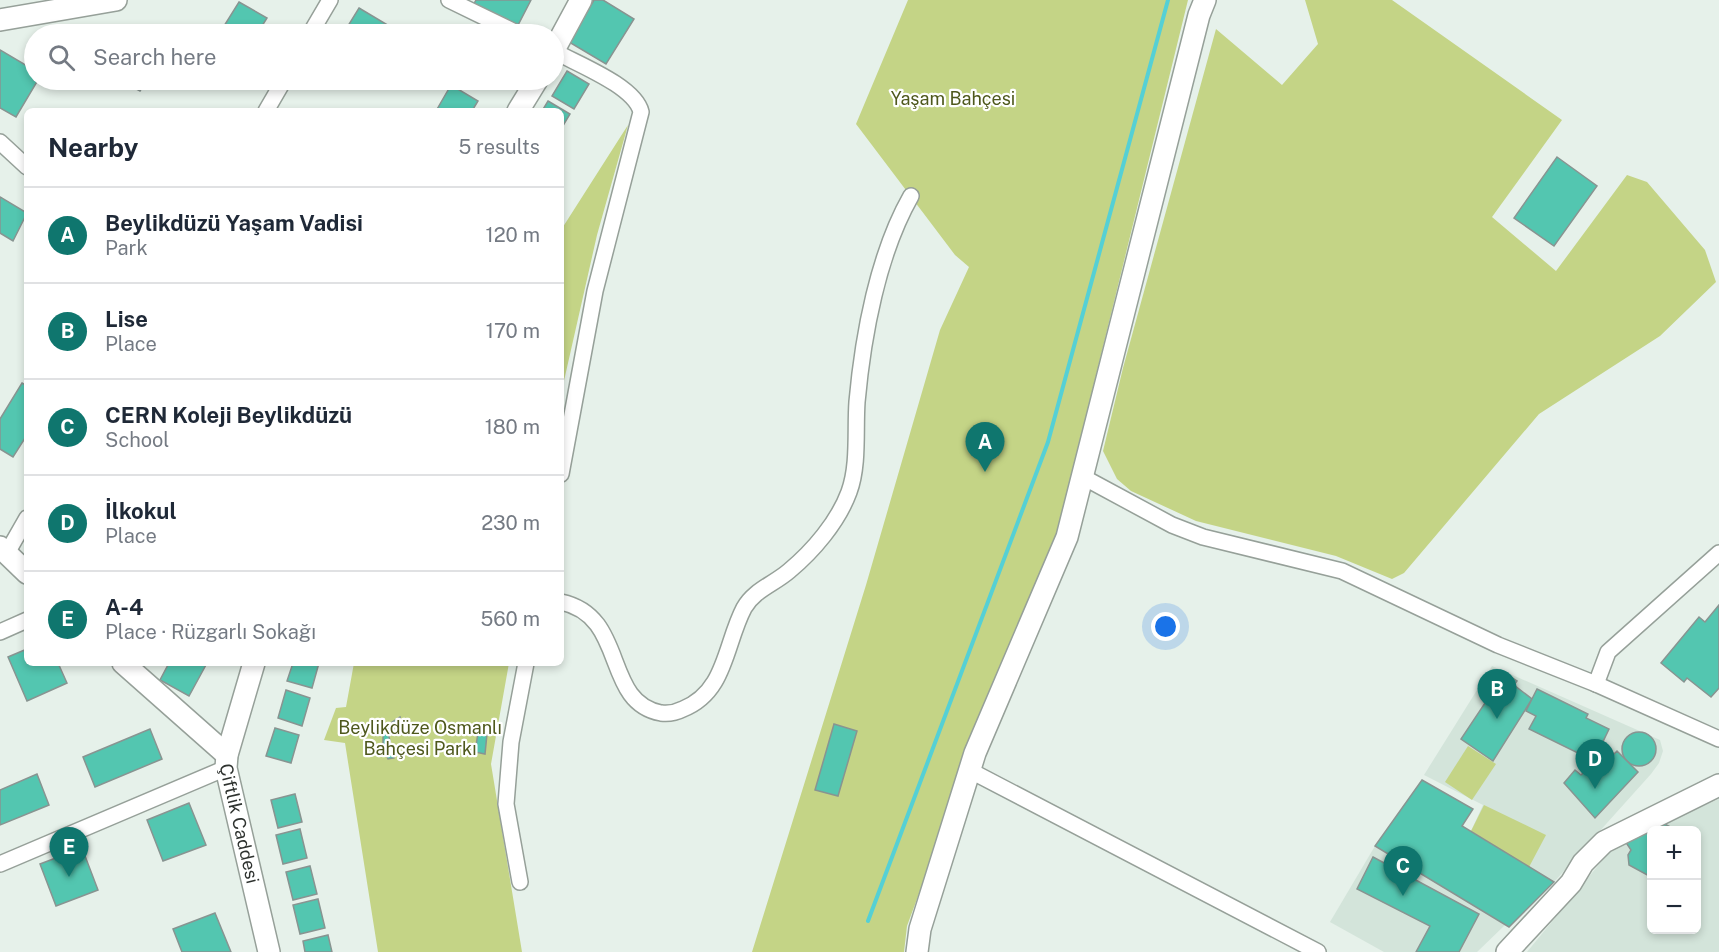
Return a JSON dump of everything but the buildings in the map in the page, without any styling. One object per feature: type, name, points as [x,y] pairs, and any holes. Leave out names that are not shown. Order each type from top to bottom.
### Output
[{"type":"street","points":[[0,20],[116,0]]},
{"type":"street","points":[[316,24],[330,0]]},
{"type":"street","points":[[564,32],[581,0]]},
{"type":"street","points":[[917,952],[920,929],[969,770],[1067,537],[1199,15],[1205,0]]},
{"type":"street","points":[[455,1],[500,24]]},
{"type":"street","points":[[564,57],[628,92],[639,102],[641,112],[595,291],[564,458]]},
{"type":"street","points":[[268,108],[278,90]]},
{"type":"street","points":[[520,108],[531,90]]},
{"type":"street","points":[[0,142],[24,164]]},
{"type":"street","points":[[564,603],[586,614],[604,630],[630,698],[645,709],[664,714],[679,711],[705,697],[724,664],[730,638],[745,606],[756,594],[789,571],[822,537],[850,491],[866,331],[895,225],[911,196]]},
{"type":"street","points":[[1083,477],[1172,525],[1203,537],[1342,571],[1498,645],[1596,684],[1719,739]]},
{"type":"street","points":[[24,522],[3,550],[24,570]]},
{"type":"street","points":[[1596,684],[1608,652],[1719,553]]},
{"type":"street","points":[[0,632],[24,621]]},
{"type":"street","points":[[0,864],[226,762],[126,666]]},
{"type":"street","name":"Çiftlik Caddesi","points":[[253,666],[226,762],[269,952]]},
{"type":"street","points":[[520,882],[506,804],[511,742],[525,666]]},
{"type":"street","points":[[969,770],[1318,952]]},
{"type":"street","points":[[1507,952],[1571,883],[1583,863],[1604,842],[1719,785]]},
{"type":"shaded area","points":[[1492,666],[1660,740],[1663,751],[1659,763],[1651,774],[1554,882],[1471,831],[1483,805],[1424,775]]},
{"type":"shaded area","points":[[1719,799],[1719,952],[1527,952],[1615,845],[1647,831],[1647,934],[1701,934],[1701,826],[1658,826]]},
{"type":"shaded area","points":[[1375,846],[1505,925],[1477,952],[1384,952],[1330,922]]},
{"type":"green space","name":"Yaşam Bahçesi","points":[[908,0],[1188,0],[1051,559],[968,761],[907,926],[904,952],[752,952],[866,585],[940,330],[969,267],[955,255],[856,124]]},
{"type":"green space","points":[[1305,0],[1392,0],[1562,120],[1492,217],[1556,271],[1627,175],[1647,182],[1705,250],[1716,282],[1660,336],[1539,414],[1404,573],[1392,579],[1336,556],[1196,521],[1131,491],[1117,479],[1103,451],[1123,368],[1216,29],[1282,85],[1318,44]]},
{"type":"green space","points":[[628,125],[597,235],[564,381],[564,225]]},
{"type":"green space","name":"Beylikdüze Osmanlı Bahçesi Parkı","points":[[353,666],[508,666],[491,764],[522,952],[378,952],[345,743],[324,740],[336,708],[346,707]]},
{"type":"green space","points":[[1468,746],[1496,764],[1472,800],[1445,782]]},
{"type":"green space","points":[[1484,805],[1546,835],[1529,867],[1471,831]]},
{"type":"waterway","points":[[868,921],[1048,442],[1168,0]]},
{"type":"place","name":"Beylikdüzü Yaşam Vadisi","points":[[985,472]]},
{"type":"place","name":"Lise","points":[[1497,719]]},
{"type":"place","name":"İlkokul","points":[[1595,789]]},
{"type":"place","name":"A-4","points":[[69,877]]},
{"type":"place","name":"CERN Koleji Beylikdüzü","points":[[1403,896]]}]
